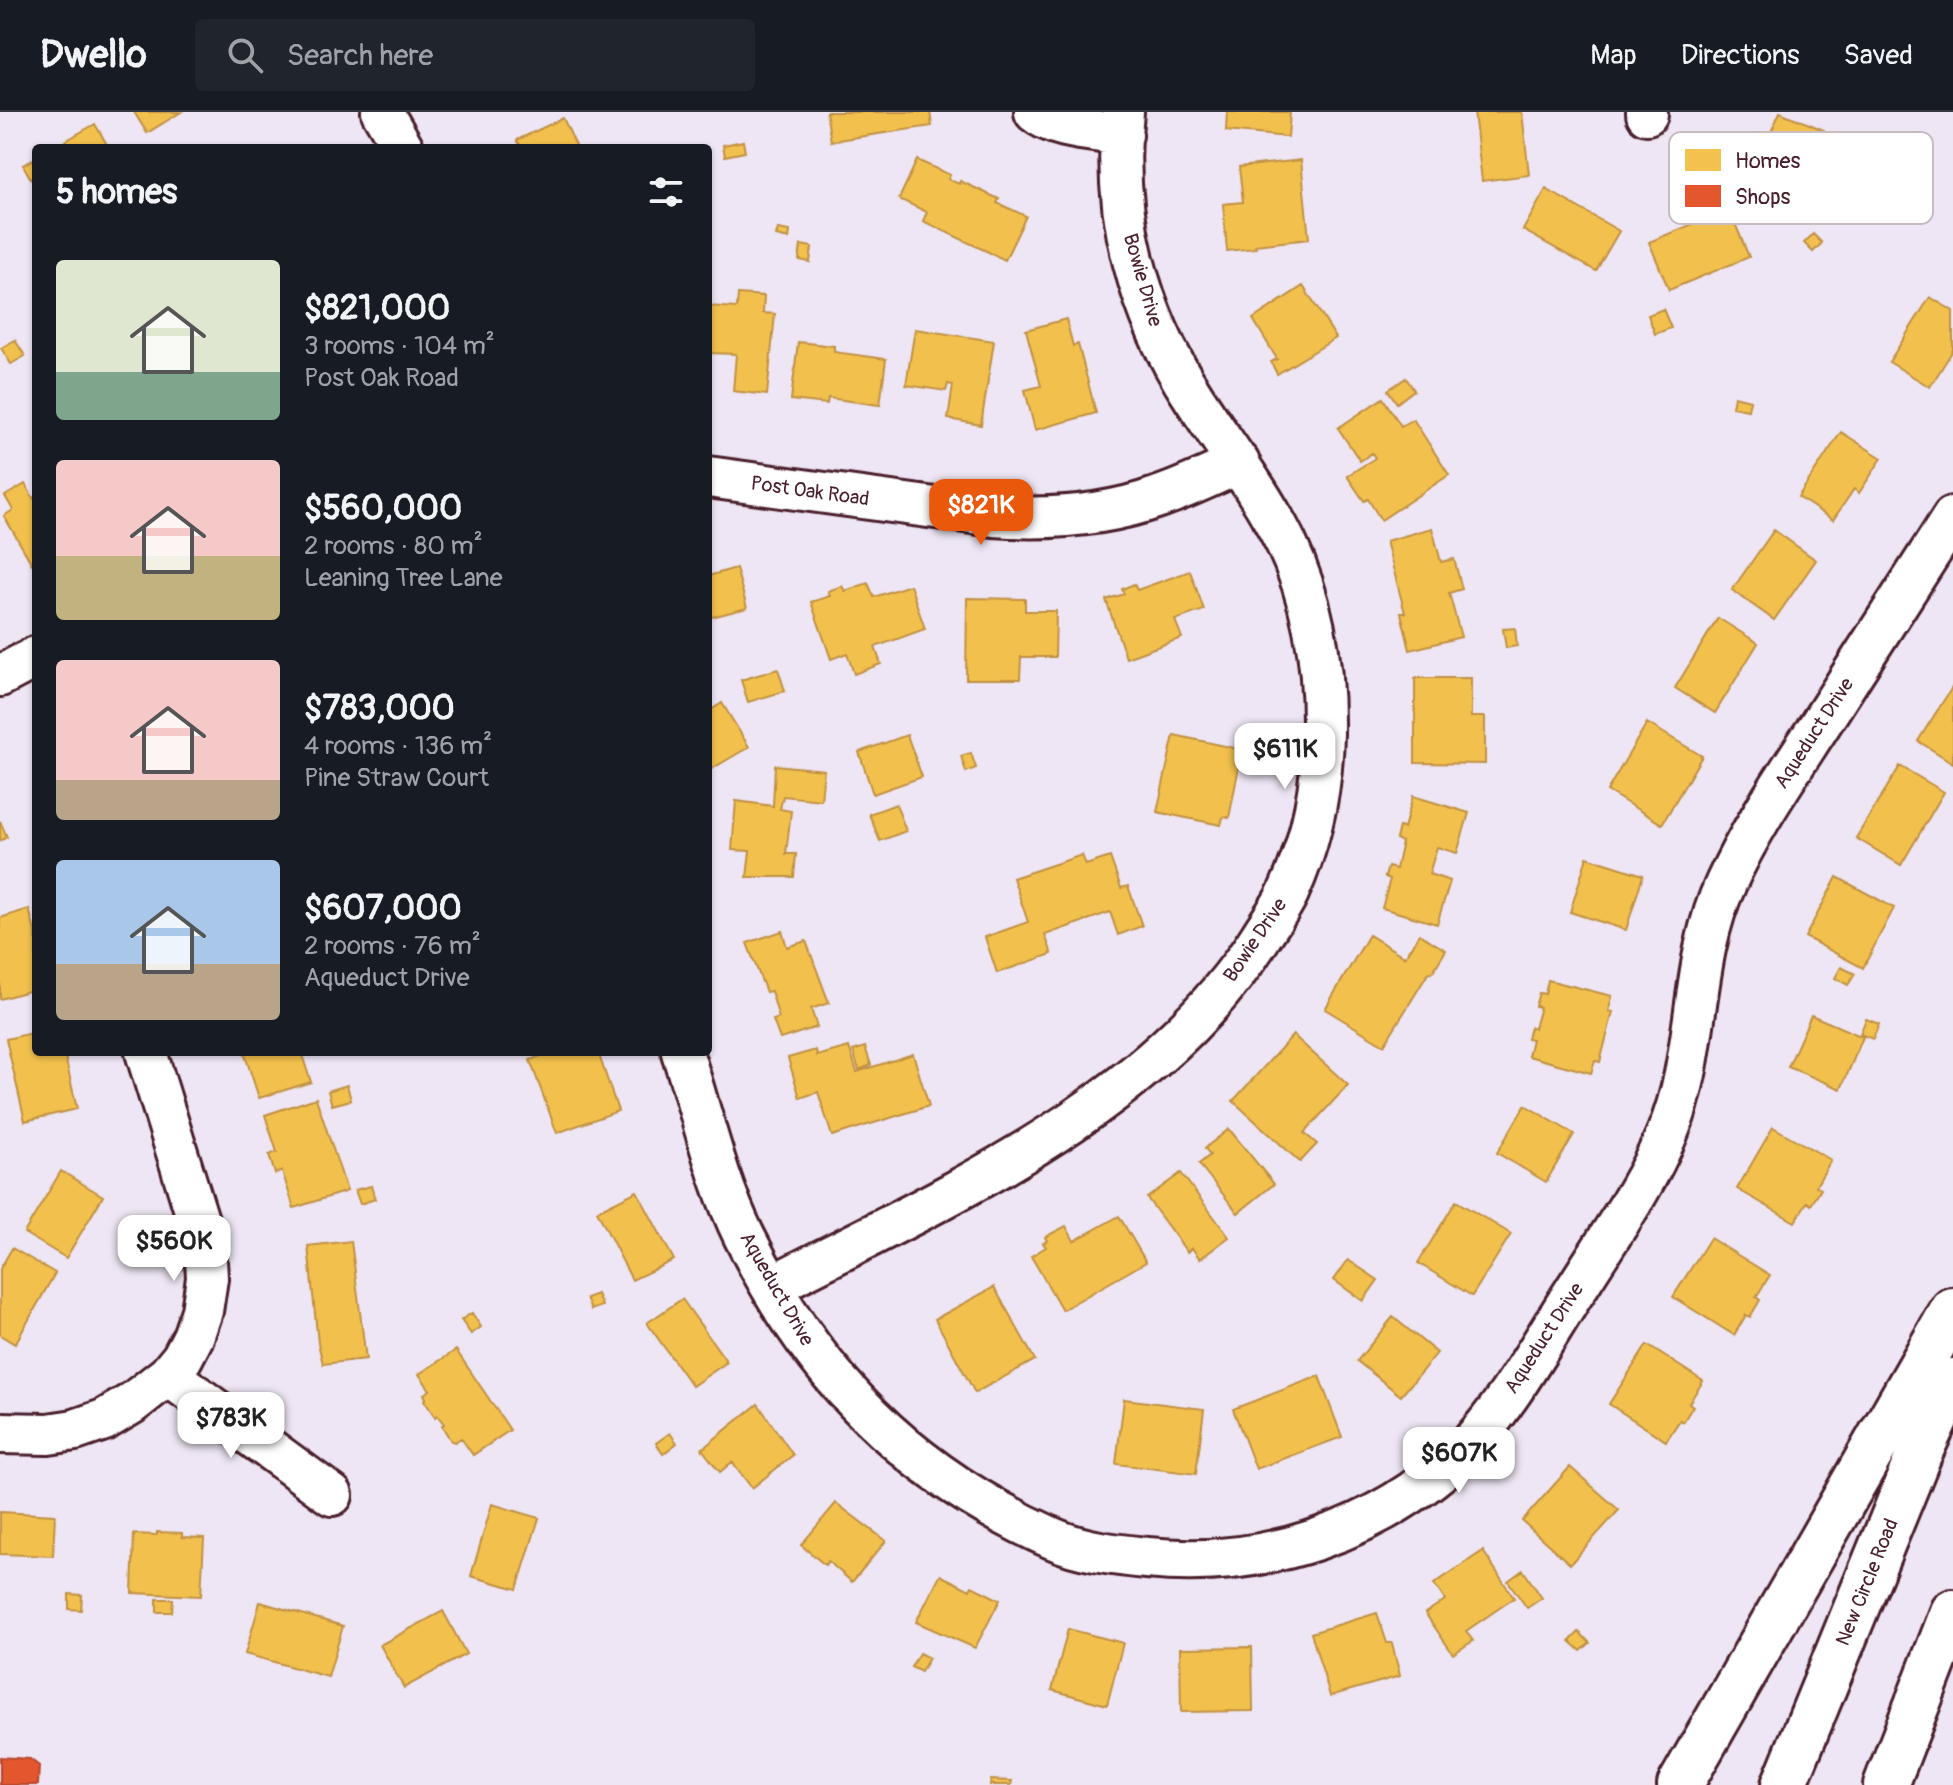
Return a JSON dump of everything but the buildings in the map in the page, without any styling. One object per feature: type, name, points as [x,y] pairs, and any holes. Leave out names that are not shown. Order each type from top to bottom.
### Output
[{"type":"highway","points":[[1680,1785],[1953,1310]]},
{"type":"highway","name":"New Circle Road","points":[[1784,1785],[1920,1452],[1953,1381]]},
{"type":"highway","points":[[1886,1785],[1953,1612]]},
{"type":"street","points":[[382,112],[401,144]]},
{"type":"street","points":[[1035,112],[1043,119],[1070,126],[1123,123]]},
{"type":"street","name":"Bowie Drive","points":[[772,1286],[928,1205],[1089,1110],[1191,1025],[1243,965],[1287,895],[1312,828],[1322,762],[1324,694],[1314,621],[1286,544],[1239,463],[1192,395],[1162,342],[1145,302],[1133,262],[1124,213],[1123,123]]},
{"type":"street","name":"Post Oak Road","points":[[712,478],[994,516],[1038,519],[1096,513],[1158,497],[1239,463]]},
{"type":"street","name":"Aqueduct Drive","points":[[683,1056],[742,1232],[803,1339],[850,1397],[896,1441],[951,1483],[1000,1515],[1062,1542],[1119,1555],[1178,1561],[1241,1558],[1293,1547],[1336,1533],[1379,1513],[1464,1450],[1497,1410],[1636,1196],[1667,1136],[1682,1091],[1710,931],[1724,887],[1760,818],[1953,517]]},
{"type":"street","points":[[0,1433],[48,1434],[75,1430],[104,1420],[131,1404],[168,1375],[193,1337],[202,1311],[207,1278],[205,1243],[147,1056]]},
{"type":"street","points":[[168,1375],[332,1495]]}]
